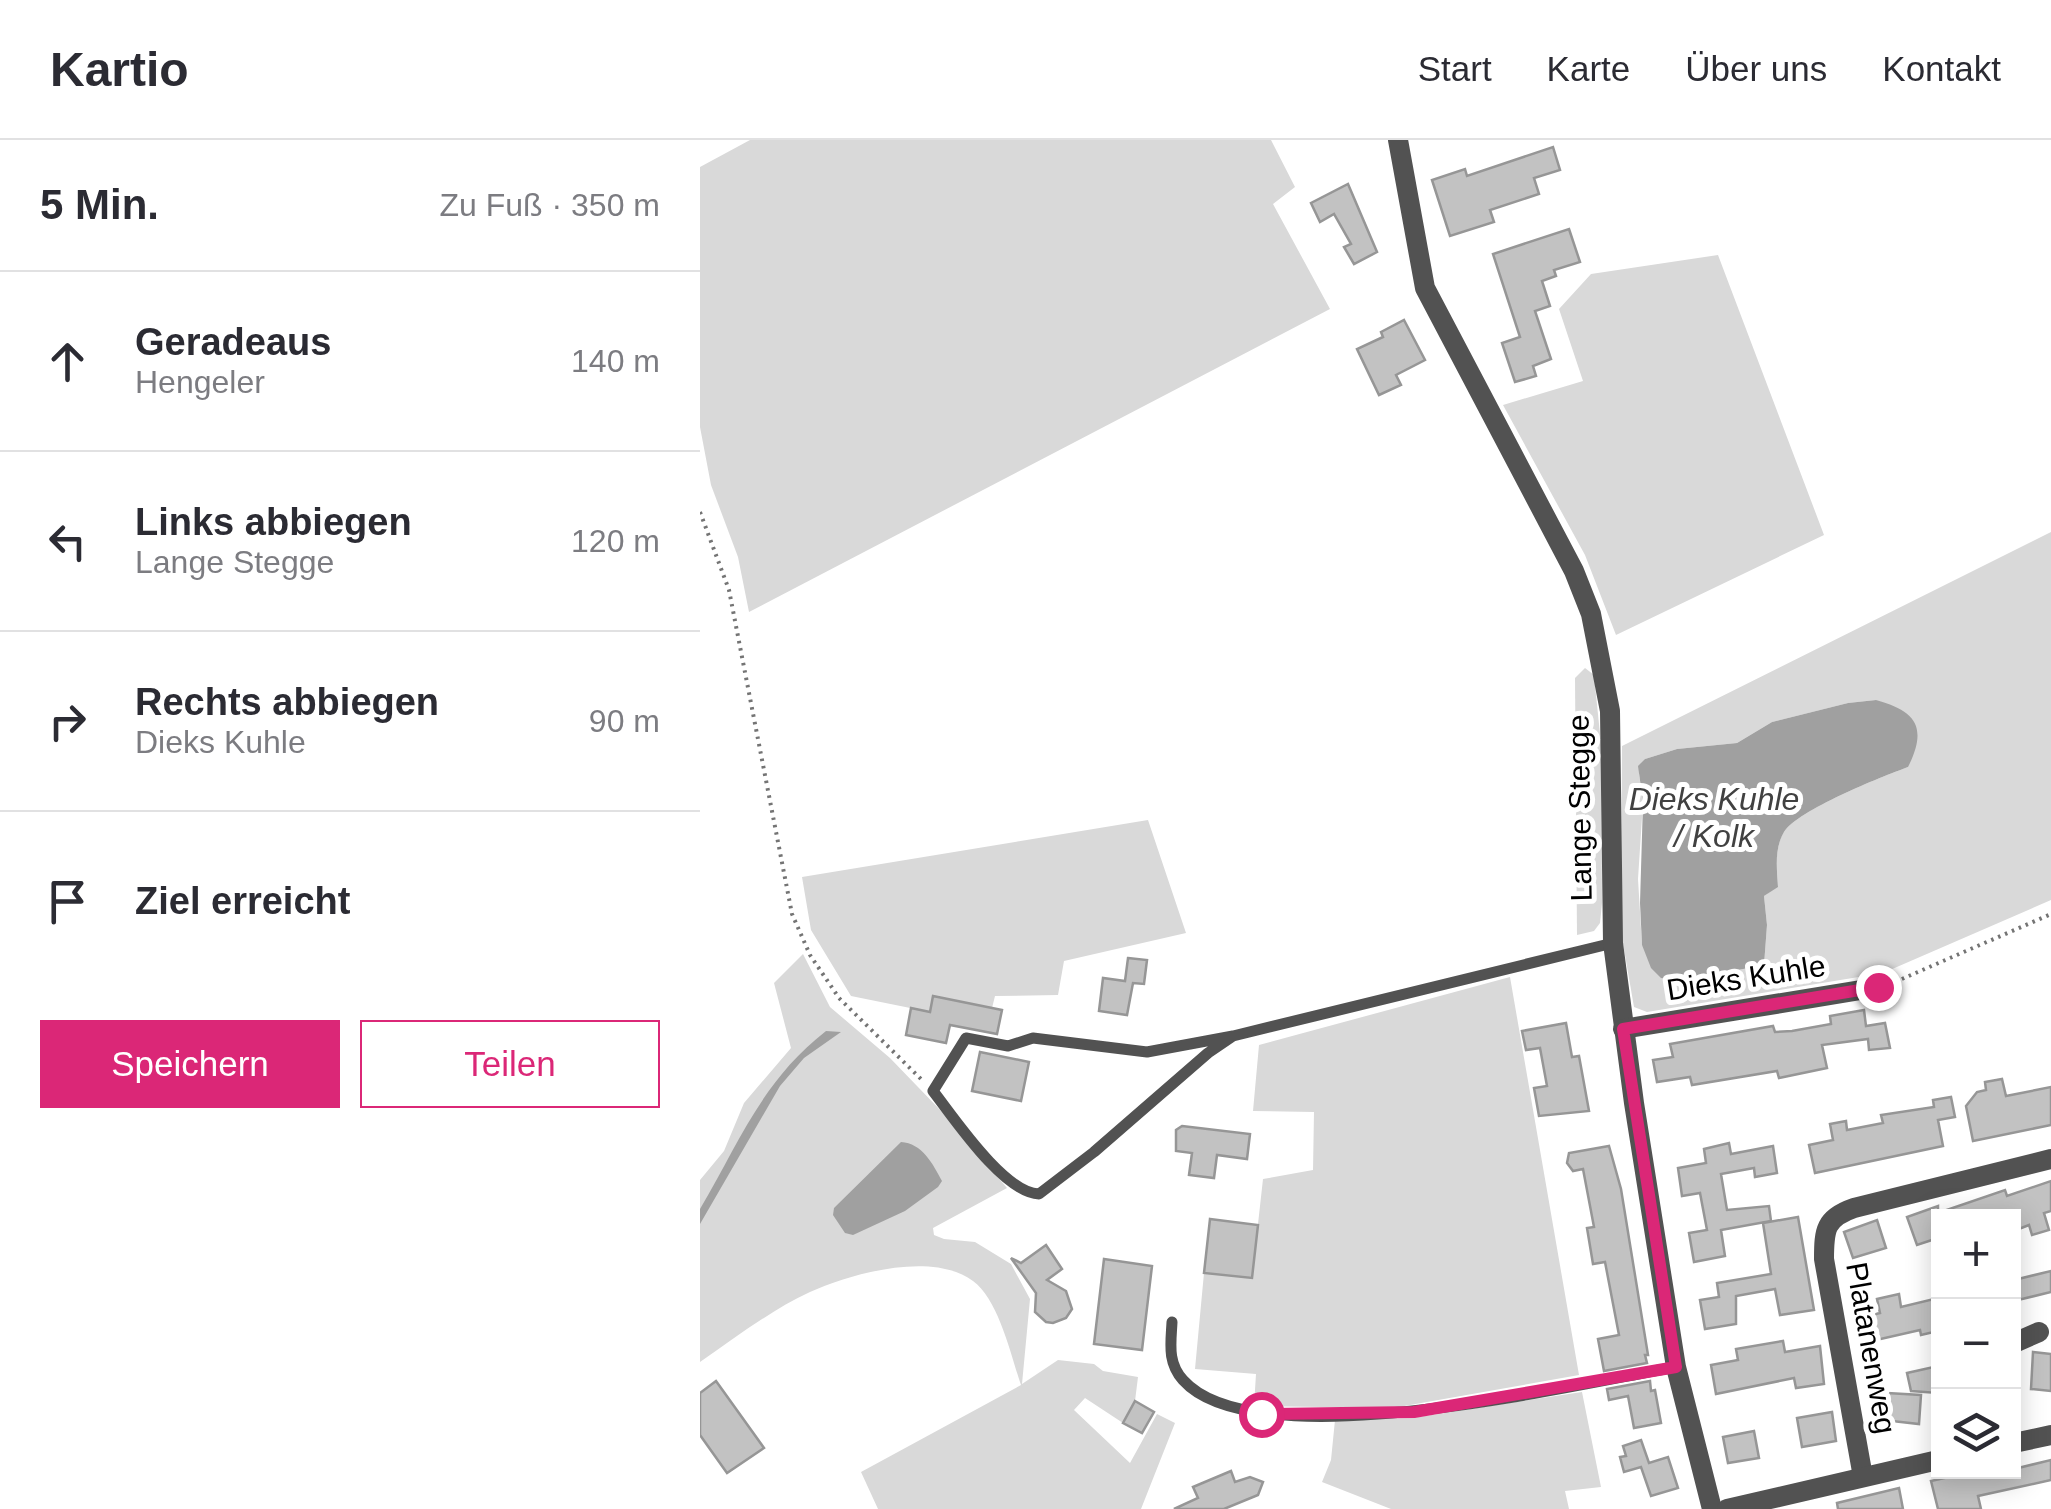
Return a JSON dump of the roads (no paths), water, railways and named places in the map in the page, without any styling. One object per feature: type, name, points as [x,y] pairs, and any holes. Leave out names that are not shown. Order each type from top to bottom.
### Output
[{"type":"street","name":"Lange Stegge","points":[[1398,140],[1425,288],[1574,570],[1591,614],[1610,711],[1612,943],[1623,1029],[1676,1367],[1712,1509]]},
{"type":"street","name":"Dieks Kuhle","points":[[1623,1029],[1878,987]]},
{"type":"street","name":"Platanenweg","points":[[1863,1477],[1824,1260],[1824,1234],[1836,1214],[1854,1208],[2051,1159]]},
{"type":"street","points":[[2021,1339],[2040,1332]]},
{"type":"street","points":[[2021,1441],[2051,1435]]},
{"type":"street","name":"Platanenweg","points":[[1727,1509],[1931,1462]]},
{"type":"lane","points":[[1233,1036],[1039,1194],[1018,1187],[978,1148],[933,1091],[966,1038],[1008,1046],[1033,1038],[1147,1052],[1233,1036],[1612,943]]},
{"type":"lane","points":[[1172,1322],[1170,1356],[1182,1378],[1198,1392],[1222,1404],[1261,1414],[1414,1412],[1676,1367]]},
{"type":"water","name":"Dieks Kuhle / Kolk","points":[[1876,700],[1909,715],[1917,731],[1914,753],[1908,767],[1822,804],[1784,832],[1777,852],[1778,887],[1764,896],[1764,965],[1738,970],[1704,985],[1661,978],[1651,968],[1642,945],[1643,802],[1638,766],[1645,759],[1677,749],[1737,743],[1772,722]]},
{"type":"water","points":[[826,1031],[841,1032],[804,1058],[780,1086],[700,1224],[700,1209],[754,1113],[785,1070]]},
{"type":"water","points":[[901,1142],[921,1150],[942,1181],[905,1211],[853,1235],[845,1233],[833,1215],[834,1208]]}]
